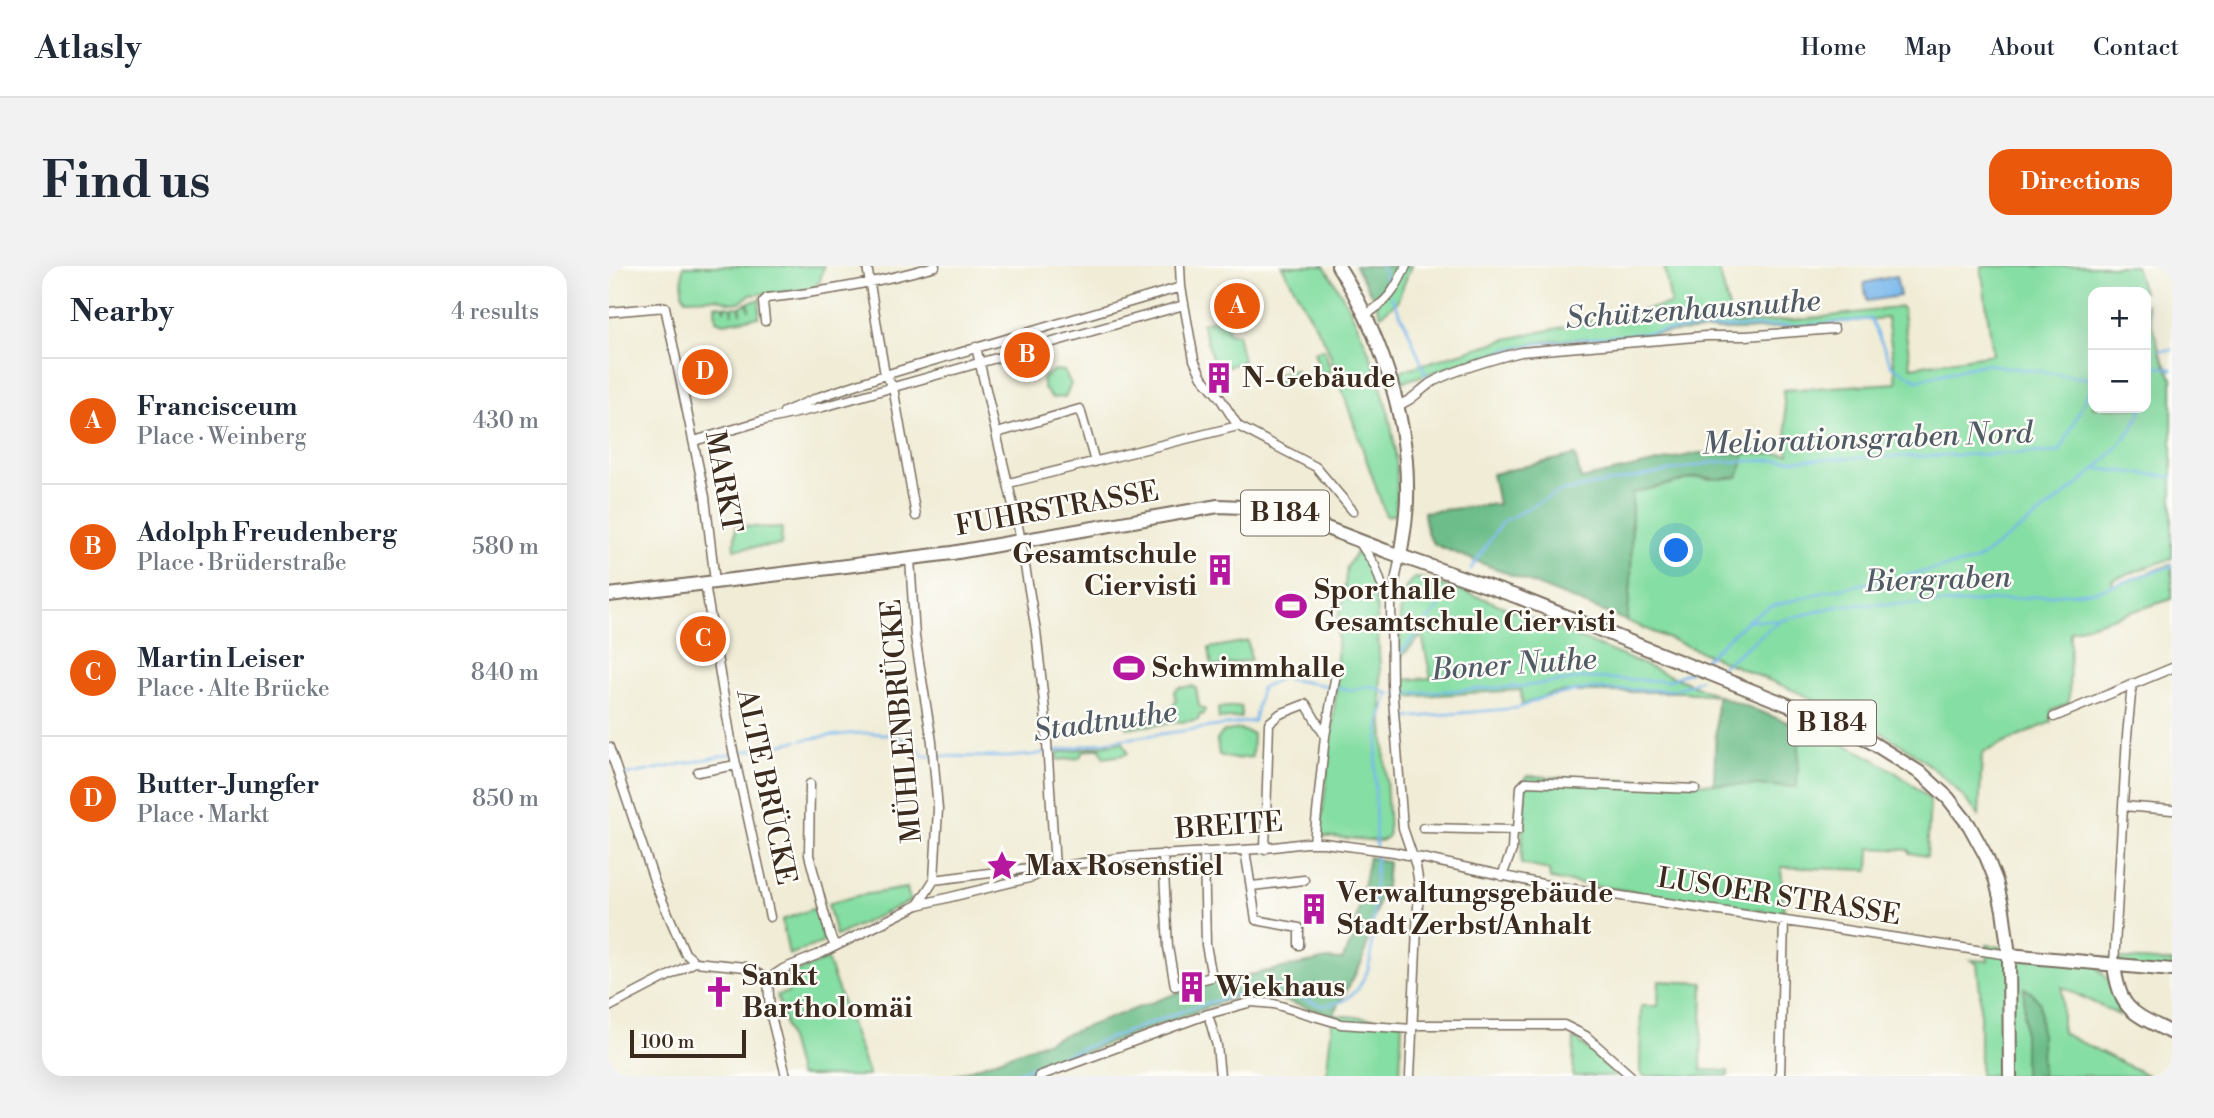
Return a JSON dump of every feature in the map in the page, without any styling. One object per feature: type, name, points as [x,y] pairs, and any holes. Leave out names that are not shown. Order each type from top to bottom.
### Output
[{"type":"main road","points":[[1338,266],[1365,315],[1385,365],[1396,406],[1406,456],[1408,484],[1400,556]]},
{"type":"main road","name":"FUHRSTRASSE","points":[[710,583],[911,559],[1230,505],[1279,511],[1400,556]]},
{"type":"main road","name":"B 184","points":[[1400,556],[1518,597],[1863,737],[1912,766],[1936,786],[1969,825],[1986,856],[2001,901],[2008,955],[2010,1076]]},
{"type":"main road","name":"B 184","points":[[609,595],[710,583]]},
{"type":"main road","points":[[2008,955],[2172,970]]},
{"type":"main road","points":[[2114,965],[2119,991],[2127,1007],[2172,1033]]},
{"type":"street","points":[[866,266],[885,375],[893,387],[916,516]]},
{"type":"street","points":[[765,321],[763,302],[767,298],[869,282],[935,266]]},
{"type":"street","points":[[1180,266],[1181,287],[1194,360],[1202,377],[1238,426],[1316,467],[1353,511]]},
{"type":"street","points":[[1365,315],[1388,299],[1406,266]]},
{"type":"street","points":[[765,420],[819,397],[885,375],[1181,287]]},
{"type":"street","points":[[694,441],[1184,305]]},
{"type":"street","name":"MARKT","points":[[609,312],[665,307],[705,497],[710,583]]},
{"type":"street","points":[[1396,406],[1412,400],[1428,384],[1521,352],[1706,336],[1746,336],[1834,329]]},
{"type":"street","points":[[977,347],[1009,483],[1036,631],[1047,744],[1052,868]]},
{"type":"street","points":[[997,433],[1080,409],[1095,462]]},
{"type":"street","points":[[1009,483],[1238,426]]},
{"type":"street","points":[[1359,541],[1375,566],[1385,594],[1391,602]]},
{"type":"street","points":[[1400,556],[1391,602],[1392,685],[1402,823],[1413,857],[1419,889],[1410,1076]]},
{"type":"street","name":"MÜHLENBRÜCKE","points":[[911,559],[915,637],[938,809],[934,880]]},
{"type":"street","name":"ALTE BRÜCKE","points":[[710,583],[735,762],[770,917]]},
{"type":"street","points":[[1314,842],[1325,736],[1337,668]]},
{"type":"street","points":[[2054,717],[2172,668]]},
{"type":"street","points":[[2114,965],[2133,684]]},
{"type":"street","points":[[1265,849],[1269,723],[1280,714],[1306,704],[1325,736]]},
{"type":"street","points":[[609,747],[620,783],[685,953],[695,962],[745,967],[768,979],[770,1012],[786,1076]]},
{"type":"street","points":[[698,772],[735,762]]},
{"type":"street","points":[[1502,876],[1512,850],[1521,787],[1526,782],[1695,789]]},
{"type":"street","points":[[810,784],[809,855],[835,946]]},
{"type":"street","points":[[2123,806],[2172,810]]},
{"type":"street","points":[[1423,828],[1515,830]]},
{"type":"street","name":"BREITE","points":[[934,880],[1163,854],[1265,849],[1314,842],[1382,851],[1502,876]]},
{"type":"street","points":[[1245,850],[1256,920],[1299,928],[1299,945]]},
{"type":"street","points":[[1163,854],[1168,947],[1175,986],[1212,977],[1206,945],[1204,851]]},
{"type":"street","name":"BREITE","points":[[768,979],[783,969],[918,905],[1033,877],[1052,868]]},
{"type":"street","name":"LUSOER STRASSE","points":[[1502,876],[2008,955]]},
{"type":"street","points":[[918,905],[934,880]]},
{"type":"street","points":[[1252,886],[1304,880]]},
{"type":"street","points":[[1780,1076],[1784,921]]},
{"type":"street","points":[[609,1007],[695,962]]},
{"type":"street","points":[[609,996],[617,1001]]},
{"type":"street","points":[[1039,1076],[1240,1004],[1274,1004],[1341,1024],[1413,1027],[1564,1025],[1586,1035],[1631,1076]]},
{"type":"street","points":[[1210,1021],[1217,1046],[1220,1076]]},
{"type":"green space","points":[[683,266],[824,266],[820,281],[813,289],[750,295],[740,302],[731,303],[716,298],[686,299],[682,293]]},
{"type":"green space","points":[[1282,266],[1324,266],[1356,322],[1381,385],[1389,418],[1395,450],[1395,514],[1386,516],[1327,346]]},
{"type":"green space","points":[[1355,266],[1396,266],[1398,272],[1382,297],[1375,301]]},
{"type":"green space","points":[[1396,266],[1411,266],[1397,302],[1381,315],[1375,301],[1382,297],[1398,272]]},
{"type":"green space","points":[[1664,266],[1718,266],[1733,324],[1807,319],[1902,307],[1911,367],[1993,354],[1981,266],[2135,266],[2141,287],[2088,287],[2088,413],[2151,413],[2151,320],[2160,353],[2172,378],[2172,558],[2112,580],[2113,586],[2172,564],[2172,599],[2070,631],[2069,703],[2051,711],[2051,722],[1982,753],[1979,816],[1935,769],[1884,734],[1801,694],[1627,621],[1631,582],[1632,493],[1698,477],[1737,477],[1745,453],[1789,454],[1783,390],[1897,383],[1887,318],[1746,330],[1706,330],[1547,341],[1508,349],[1402,382],[1400,371],[1507,339],[1671,304]]},
{"type":"green space","points":[[760,300],[759,317],[723,323],[716,320],[715,305],[723,306],[724,311],[725,306],[731,307],[732,314],[733,307],[739,307],[741,314],[741,306],[747,303],[749,311],[749,302]]},
{"type":"green space","points":[[1224,318],[1229,334],[1237,333],[1243,361],[1224,368],[1219,362],[1214,365],[1202,323]]},
{"type":"green space","points":[[1324,349],[1331,371],[1321,374],[1314,352]]},
{"type":"green space","points":[[1054,370],[1064,371],[1071,384],[1065,397],[1052,398],[1044,389],[1042,379]]},
{"type":"green space","points":[[1296,370],[1299,380],[1279,385],[1276,375]]},
{"type":"green space","points":[[1699,453],[1745,453],[1738,477],[1698,477],[1632,493],[1631,582],[1627,621],[1436,545],[1427,530],[1424,512],[1498,504],[1492,474],[1575,455],[1581,479]]},
{"type":"green space","points":[[736,526],[782,528],[781,545],[734,549]]},
{"type":"green space","points":[[1356,552],[1371,573],[1376,598],[1389,832],[1381,841],[1320,836],[1336,693],[1338,617],[1347,567]]},
{"type":"green space","points":[[1415,578],[1485,599],[1717,695],[1682,692],[1563,692],[1522,705],[1521,690],[1403,697],[1401,680],[1431,678],[1422,635],[1400,658],[1401,603],[1404,592]]},
{"type":"green space","points":[[1248,641],[1251,660],[1212,667],[1209,648]]},
{"type":"green space","points":[[1178,688],[1196,688],[1199,706],[1205,710],[1198,720],[1127,728],[1126,719],[1168,712],[1176,701],[1174,692]]},
{"type":"green space","points":[[1717,695],[1800,727],[1797,787],[1714,784]]},
{"type":"green space","points":[[1241,706],[1242,717],[1219,719],[1218,708]]},
{"type":"green space","points":[[1800,727],[1869,756],[1901,776],[1930,800],[1927,856],[1909,853],[1909,850],[1870,848],[1869,870],[1781,867],[1784,914],[1550,879],[1549,870],[1521,864],[1526,776],[1796,787]]},
{"type":"green space","points":[[1238,729],[1253,734],[1252,757],[1234,759],[1219,755],[1217,740],[1223,732]]},
{"type":"green space","points":[[1123,742],[1128,753],[1123,755],[1104,758],[1100,748],[1084,751],[1079,758],[1058,760],[1057,753]]},
{"type":"green space","points":[[1369,857],[1388,862],[1386,887],[1382,888],[1362,962],[1333,1015],[1268,996],[1241,995],[1019,1076],[953,1076],[1188,989],[1327,959],[1342,960],[1352,941]]},
{"type":"green space","points":[[907,888],[910,901],[836,936],[828,904],[856,896]]},
{"type":"green space","points":[[815,908],[824,942],[789,955],[782,920]]},
{"type":"green space","points":[[1987,945],[2043,954],[2172,962],[2172,975],[2098,969],[2108,979],[2119,1015],[2062,987],[2062,1033],[2149,1076],[2042,1076],[2033,994],[2025,988],[2024,1076],[1980,1076],[1980,992],[1977,964],[1971,960],[1988,961]]},
{"type":"green space","points":[[827,959],[869,1076],[799,1076],[777,995],[789,992],[786,982],[788,976]]},
{"type":"green space","points":[[1659,981],[1703,983],[1701,1070],[1728,1071],[1728,1076],[1644,1076],[1640,1072],[1641,1006],[1658,1006]]},
{"type":"green space","points":[[2024,988],[2040,1003],[2042,1076],[2024,1076]]},
{"type":"green space","points":[[1333,1015],[1402,1021],[1400,1076],[1326,1076]]},
{"type":"green space","points":[[1574,1037],[1617,1076],[1573,1076]]},
{"type":"water","points":[[1896,276],[1900,296],[1867,301],[1864,283]]},
{"type":"waterway","name":"Schützenhausnuthe","points":[[1382,266],[1389,290]]},
{"type":"waterway","name":"Schützenhausnuthe","points":[[1391,296],[1407,327],[1428,380],[1434,377]]},
{"type":"waterway","name":"Schützenhausnuthe","points":[[1466,364],[1510,349],[1536,344],[1682,329],[1809,325],[1871,319],[1892,366],[1917,380],[1985,364],[2088,378]]},
{"type":"waterway","name":"Meliorationsgraben Nord","points":[[2161,350],[2172,350]]},
{"type":"waterway","name":"Boner Nuthe","points":[[2151,365],[2172,369]]},
{"type":"waterway","name":"Meliorationsgraben Nord","points":[[1471,569],[1502,522],[1559,492],[1716,462],[2060,452],[2088,392]]},
{"type":"waterway","name":"Boner Nuthe","points":[[1699,665],[1748,620],[1769,607],[1828,591],[1971,562],[1982,557],[2095,469],[2116,449],[2140,413]]},
{"type":"waterway","points":[[2099,469],[2172,477]]},
{"type":"waterway","name":"Biergraben","points":[[1720,668],[1779,621],[1842,605],[1964,603],[2096,591],[2172,566]]},
{"type":"waterway","name":"Meliorationsgraben Nord","points":[[1400,654],[1457,585]]},
{"type":"waterway","points":[[1748,620],[1779,621]]},
{"type":"waterway","name":"Boner Nuthe","points":[[1396,694],[1525,686],[1587,678],[1668,681],[1691,671]]},
{"type":"waterway","name":"Stadtnuthe","points":[[802,740],[850,734],[885,734],[914,745],[924,756],[1008,757],[1254,721],[1261,688],[1281,678],[1353,690],[1371,686],[1390,694]]},
{"type":"waterway","name":"Biergraben","points":[[1404,718],[1518,708],[1541,698],[1587,689],[1671,690],[1701,679]]},
{"type":"waterway","name":"Boner Nuthe","points":[[1007,1076],[1191,1008],[1273,984],[1288,993],[1323,1006],[1344,1001],[1358,989],[1371,958],[1376,861],[1375,769],[1380,723],[1388,694]]},
{"type":"waterway","name":"Stadtnuthe","points":[[622,776],[797,741]]},
{"type":"place","name":"Francisceum","points":[[1237,306]]},
{"type":"place","name":"Adolph Freudenberg","points":[[1027,355]]},
{"type":"place","name":"Butter-Jungfer","points":[[705,372]]},
{"type":"place","name":"N-Gebäude","points":[[1219,378]]},
{"type":"place","name":"Gesamtschule Ciervisti","points":[[1220,570]]},
{"type":"place","name":"Sporthalle Gesamtschule Ciervisti","points":[[1291,606]]},
{"type":"place","name":"Martin Leiser","points":[[703,639]]},
{"type":"place","name":"Schwimmhalle","points":[[1129,668]]},
{"type":"place","name":"Max Rosenstiel","points":[[1002,866]]},
{"type":"place","name":"Verwaltungsgebäude Stadt Zerbst/Anhalt","points":[[1314,909]]},
{"type":"place","name":"Wiekhaus","points":[[1192,987]]},
{"type":"place","name":"Sankt Bartholomäi","points":[[719,992]]}]
